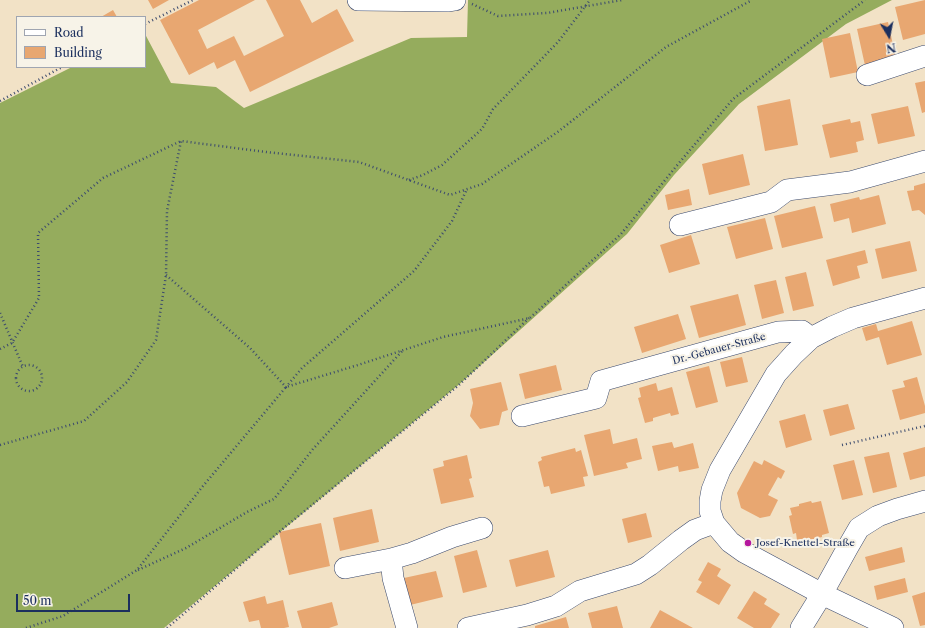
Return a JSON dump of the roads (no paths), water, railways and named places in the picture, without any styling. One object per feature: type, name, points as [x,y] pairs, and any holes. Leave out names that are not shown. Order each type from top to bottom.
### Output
[{"type":"street","points":[[358,0],[463,1]]},
{"type":"street","points":[[866,75],[925,56]]},
{"type":"street","points":[[680,225],[771,202],[786,190],[850,182],[925,161]]},
{"type":"street","points":[[893,628],[822,594],[744,552],[730,542],[714,523],[710,511],[710,501],[712,490],[720,470],[776,374],[782,366],[811,338],[853,318],[925,298]]},
{"type":"street","name":"Dr.-Gebauer-Straße","points":[[522,416],[596,398],[601,381],[778,332],[802,331],[811,338]]},
{"type":"street","points":[[801,628],[860,528],[878,516],[897,509],[925,502]]},
{"type":"street","points":[[468,628],[519,622],[556,606],[580,591],[636,574],[695,530],[714,523]]},
{"type":"street","points":[[346,568],[412,553],[452,537],[482,528]]},
{"type":"street","points":[[391,559],[393,578],[407,628]]},
{"type":"place","name":"Josef-Knettel-Straße","points":[[748,543]]}]
